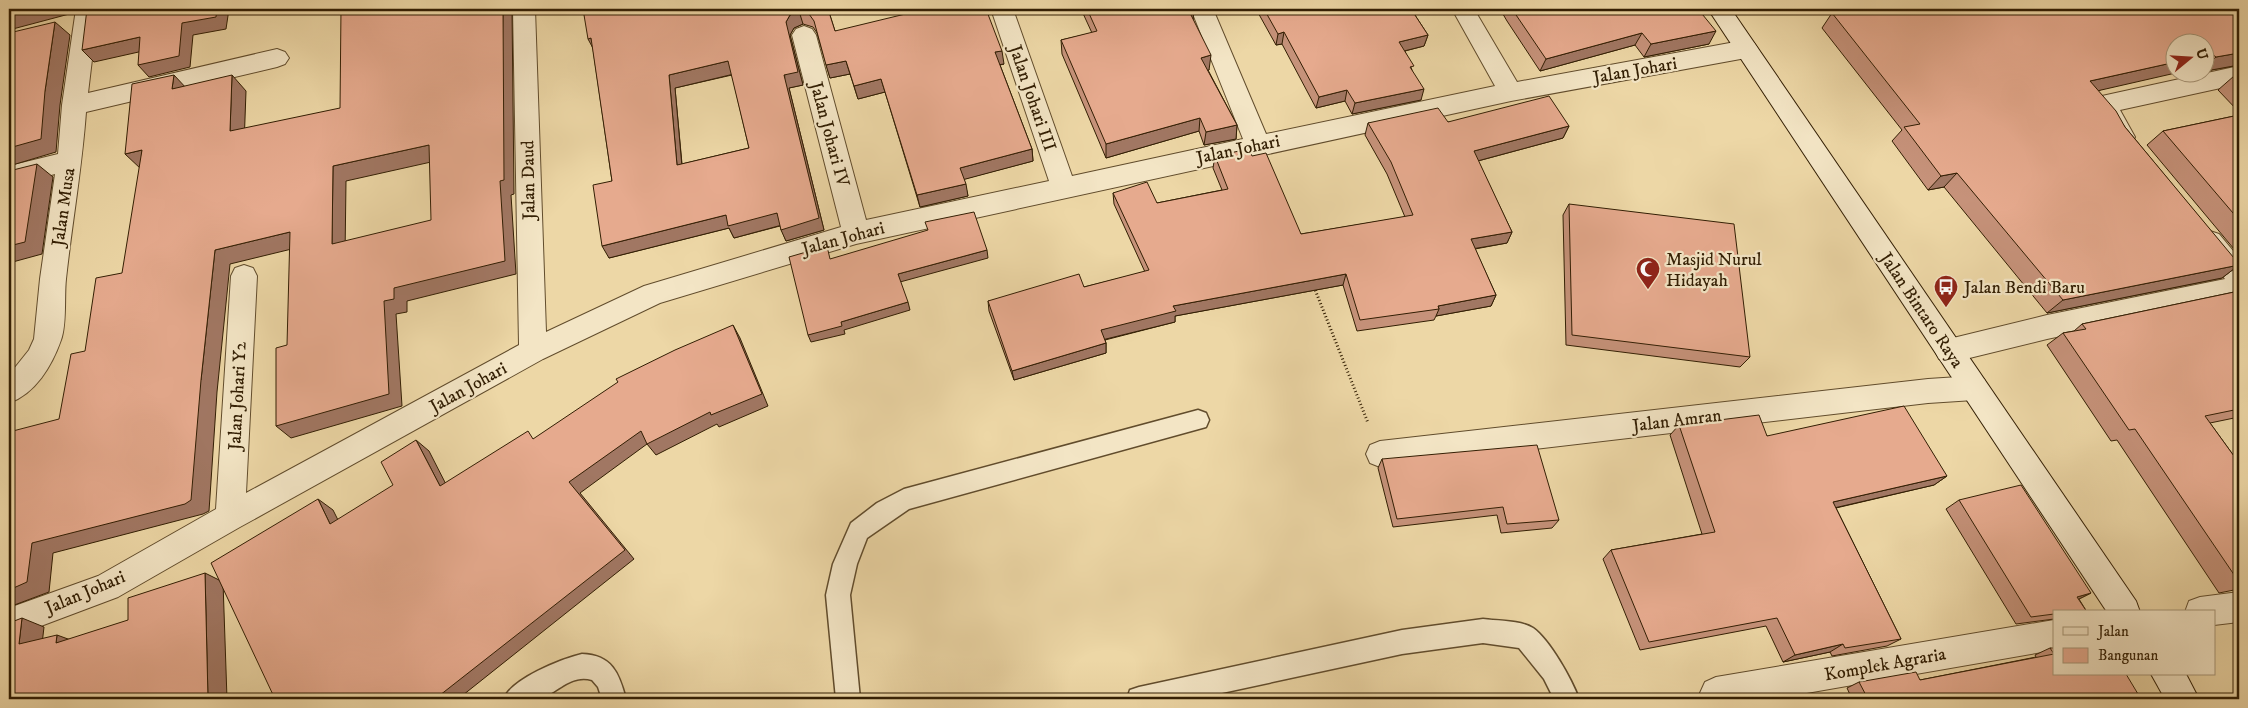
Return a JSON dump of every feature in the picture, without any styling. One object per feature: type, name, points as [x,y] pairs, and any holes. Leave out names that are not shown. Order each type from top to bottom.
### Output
[{"type":"street","name":"Jalan Daud","points":[[524,9],[533,351]]},
{"type":"street","name":"Jalan Johari III","points":[[1002,9],[1064,188]]},
{"type":"street","points":[[1202,9],[1258,145]]},
{"type":"street","points":[[1463,9],[1511,92]]},
{"type":"street","name":"Jalan Bintaro Raya","points":[[1719,9],[2124,610]]},
{"type":"street","name":"Jalan Musa","points":[[9,391],[24,379],[39,358],[48,338],[53,279],[70,161],[79,19]]},
{"type":"street","name":"Jalan Johari IV","points":[[804,35],[856,233]]},
{"type":"street","name":"Jalan Johari","points":[[9,623],[107,587],[230,517],[533,351],[653,294],[856,233],[1511,92],[1746,49]]},
{"type":"street","points":[[74,105],[277,58]]},
{"type":"street","points":[[2139,156],[2110,118],[2107,110],[2110,103],[2239,75]]},
{"type":"street","points":[[9,176],[70,161]]},
{"type":"street","points":[[2195,224],[2239,277]]},
{"type":"street","name":"Jalan Johari Y2","points":[[230,517],[244,276]]},
{"type":"street","points":[[1949,351],[2057,325],[2239,287]]},
{"type":"street","name":"Jalan Amran","points":[[1380,454],[1928,391],[1974,388]]},
{"type":"street","points":[[2216,610],[2239,607]]},
{"type":"street","name":"Komplek Agraria","points":[[1716,693],[2053,635]]},
{"type":"street","points":[[2168,676],[2183,699]]},
{"type":"lane","points":[[848,699],[838,596],[845,564],[859,531],[885,511],[904,500],[1198,420]]},
{"type":"lane","points":[[1139,699],[1402,642],[1483,631],[1525,637],[1553,670],[1567,699]]},
{"type":"lane","points":[[516,699],[571,668],[584,665],[600,669],[606,677],[614,699]]},
{"type":"path","points":[[1311,278],[1380,454]]},
{"type":"building","points":[[9,9],[22,9],[9,12]]},
{"type":"building","points":[[87,9],[217,9],[216,17],[182,23],[179,56],[138,65],[140,37],[82,50]]},
{"type":"building","points":[[341,9],[503,9],[504,180],[500,181],[505,261],[394,288],[394,299],[384,301],[389,394],[276,426],[276,348],[287,345],[290,232],[215,250],[201,380],[191,500],[185,504],[32,543],[27,582],[9,590],[9,432],[59,419],[71,354],[85,351],[96,278],[122,273],[142,150],[125,154],[132,84],[174,75],[172,89],[232,75],[230,131],[340,108]],"holes":[[[429,145],[431,220],[332,244],[333,166]]]},
{"type":"building","points":[[583,9],[828,9],[835,31],[926,9],[986,9],[1002,51],[995,52],[1032,149],[960,168],[966,184],[917,195],[881,79],[854,86],[846,61],[826,65],[814,21],[809,14],[799,11],[790,15],[786,22],[798,72],[784,75],[819,218],[781,230],[777,213],[728,226],[726,215],[602,246],[593,185],[612,181],[591,38],[588,39]],"holes":[[[728,61],[749,148],[677,165],[669,75]]]},
{"type":"building","points":[[1087,9],[1188,9],[1211,55],[1201,58],[1237,125],[1206,132],[1200,118],[1106,144],[1061,40],[1097,31]]},
{"type":"building","points":[[1264,9],[1411,9],[1428,35],[1399,42],[1414,66],[1410,67],[1424,89],[1355,103],[1347,90],[1319,97],[1284,32],[1278,34]]},
{"type":"building","points":[[1512,9],[1698,9],[1716,31],[1651,44],[1642,33],[1546,59]]},
{"type":"building","points":[[1852,9],[2239,9],[2239,53],[2216,57],[2216,32],[2166,32],[2166,64],[2090,81],[2116,111],[2125,127],[2239,265],[2063,300],[1957,173],[1941,176],[1904,127],[1920,124],[1832,13]]},
{"type":"building","points":[[55,22],[45,91],[41,139],[9,148],[9,33]]},
{"type":"building","points":[[1549,96],[1569,126],[1474,151],[1512,232],[1471,239],[1496,295],[1438,306],[1439,309],[1360,320],[1346,274],[1173,306],[1176,311],[1101,330],[1106,343],[1012,371],[988,301],[1079,274],[1084,287],[1149,270],[1113,193],[1147,182],[1157,203],[1228,189],[1215,156],[1249,149],[1252,156],[1266,153],[1301,234],[1413,215],[1391,162],[1368,123],[1438,108],[1448,122]]},
{"type":"building","points":[[2239,115],[2239,220],[2163,131]]},
{"type":"building","points":[[37,164],[25,242],[9,246],[9,171]]},
{"type":"building","name":"Masjid Nurul Hidayah","points":[[1569,204],[1734,224],[1750,357],[1572,335]]},
{"type":"building","points":[[974,212],[987,250],[898,274],[908,302],[841,322],[842,326],[808,335],[789,257],[827,246],[830,259],[928,230],[925,222]]},
{"type":"building","points":[[2239,291],[2239,409],[2205,416],[2239,463],[2239,582],[2135,429],[2129,430],[2063,333],[2086,329],[2082,324]]},
{"type":"building","points":[[733,325],[762,394],[711,415],[710,412],[647,444],[641,431],[569,482],[625,550],[435,699],[275,699],[211,563],[318,499],[330,524],[393,485],[381,462],[416,440],[440,486],[528,431],[533,439],[618,382],[616,379],[675,350]]},
{"type":"building","points":[[1904,406],[1947,476],[1833,502],[1901,639],[1845,648],[1843,644],[1795,655],[1777,618],[1649,642],[1611,550],[1715,532],[1679,425],[1759,415],[1767,436]]},
{"type":"building","points":[[1537,445],[1559,520],[1507,524],[1503,507],[1397,519],[1382,459]]},
{"type":"building","points":[[2021,485],[2091,593],[2077,597],[2086,610],[2053,610],[2053,614],[2031,617],[1959,500]]},
{"type":"building","points":[[205,573],[208,699],[9,699],[9,623],[22,618],[19,644],[57,635],[56,643],[128,620],[128,598]]},
{"type":"building","points":[[2053,654],[2053,676],[2127,676],[2141,699],[1868,699],[1859,682],[1916,672],[1920,680]]},
{"type":"place","name":"Masjid Nurul Hidayah","points":[[1648,290]]},
{"type":"place","name":"Jalan Bendi Baru","points":[[1946,308]]}]
